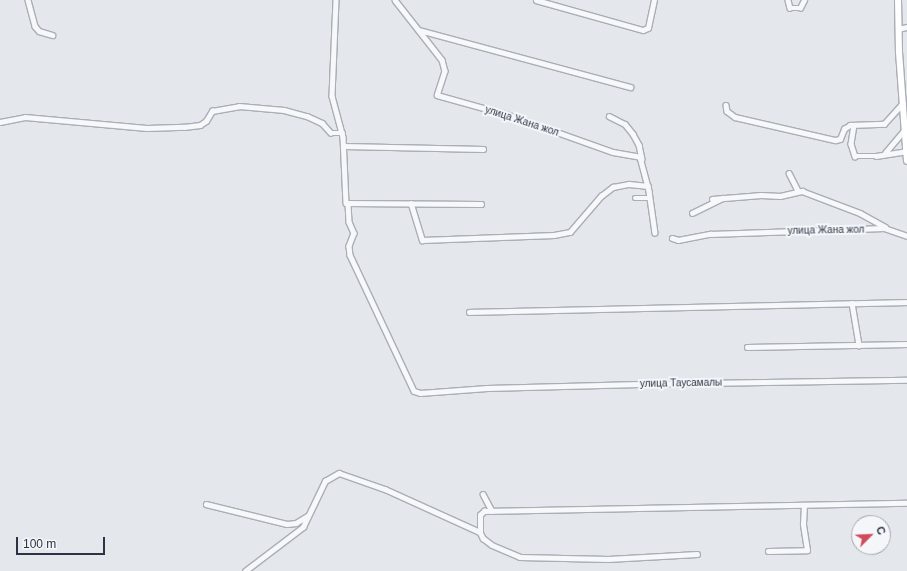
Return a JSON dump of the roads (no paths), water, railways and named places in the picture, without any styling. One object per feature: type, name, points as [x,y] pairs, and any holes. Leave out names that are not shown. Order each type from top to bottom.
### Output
[{"type":"street","points":[[28,0],[35,26],[39,31],[52,35]]},
{"type":"street","name":"улица Таусамалы","points":[[336,0],[332,96],[343,133],[349,222],[354,233],[349,246],[350,255],[412,388],[420,392],[455,389],[907,380]]},
{"type":"street","name":"улица Жана жол","points":[[395,0],[442,60],[445,67],[437,95],[512,116],[613,152],[638,156],[642,159]]},
{"type":"street","points":[[536,0],[643,30],[648,28],[654,0]]},
{"type":"street","points":[[788,0],[790,8],[800,8],[804,0]]},
{"type":"street","points":[[898,0],[898,29],[904,89],[907,161]]},
{"type":"street","points":[[898,29],[907,27]]},
{"type":"street","points":[[419,30],[630,87]]},
{"type":"street","points":[[726,105],[729,114],[736,117],[835,140],[841,138],[844,129],[854,125],[884,124],[904,101]]},
{"type":"street","points":[[0,122],[25,117],[147,128],[184,127],[200,125],[206,121],[212,111],[219,108],[239,106],[284,110],[307,116],[322,123],[331,134],[343,133]]},
{"type":"street","points":[[609,116],[625,124],[639,145],[648,186],[655,233]]},
{"type":"street","points":[[854,125],[851,144],[855,156],[876,156],[885,153],[906,151]]},
{"type":"street","points":[[885,153],[905,129]]},
{"type":"street","points":[[344,146],[483,149]]},
{"type":"street","points":[[789,173],[795,191]]},
{"type":"street","points":[[411,203],[422,240],[554,234],[570,232],[601,196],[613,187],[630,184],[648,186]]},
{"type":"street","points":[[712,198],[780,196],[795,191],[860,212],[887,228]]},
{"type":"street","points":[[692,213],[724,197]]},
{"type":"street","points":[[635,198],[650,198]]},
{"type":"street","points":[[348,203],[481,204]]},
{"type":"street","name":"улица Жана жол","points":[[672,238],[678,240],[710,234],[887,228],[907,236]]},
{"type":"street","points":[[469,312],[907,302]]},
{"type":"street","points":[[852,303],[859,345]]},
{"type":"street","points":[[747,347],[907,344]]},
{"type":"street","points":[[245,571],[303,527],[325,481],[330,476],[345,474],[480,532]]},
{"type":"street","points":[[484,494],[492,511]]},
{"type":"street","points":[[206,504],[286,524],[296,523],[309,515]]},
{"type":"street","points":[[697,554],[608,559],[520,557],[492,544],[483,538],[480,532],[481,512],[907,504]]},
{"type":"street","points":[[768,551],[808,550],[803,524],[804,506]]}]
